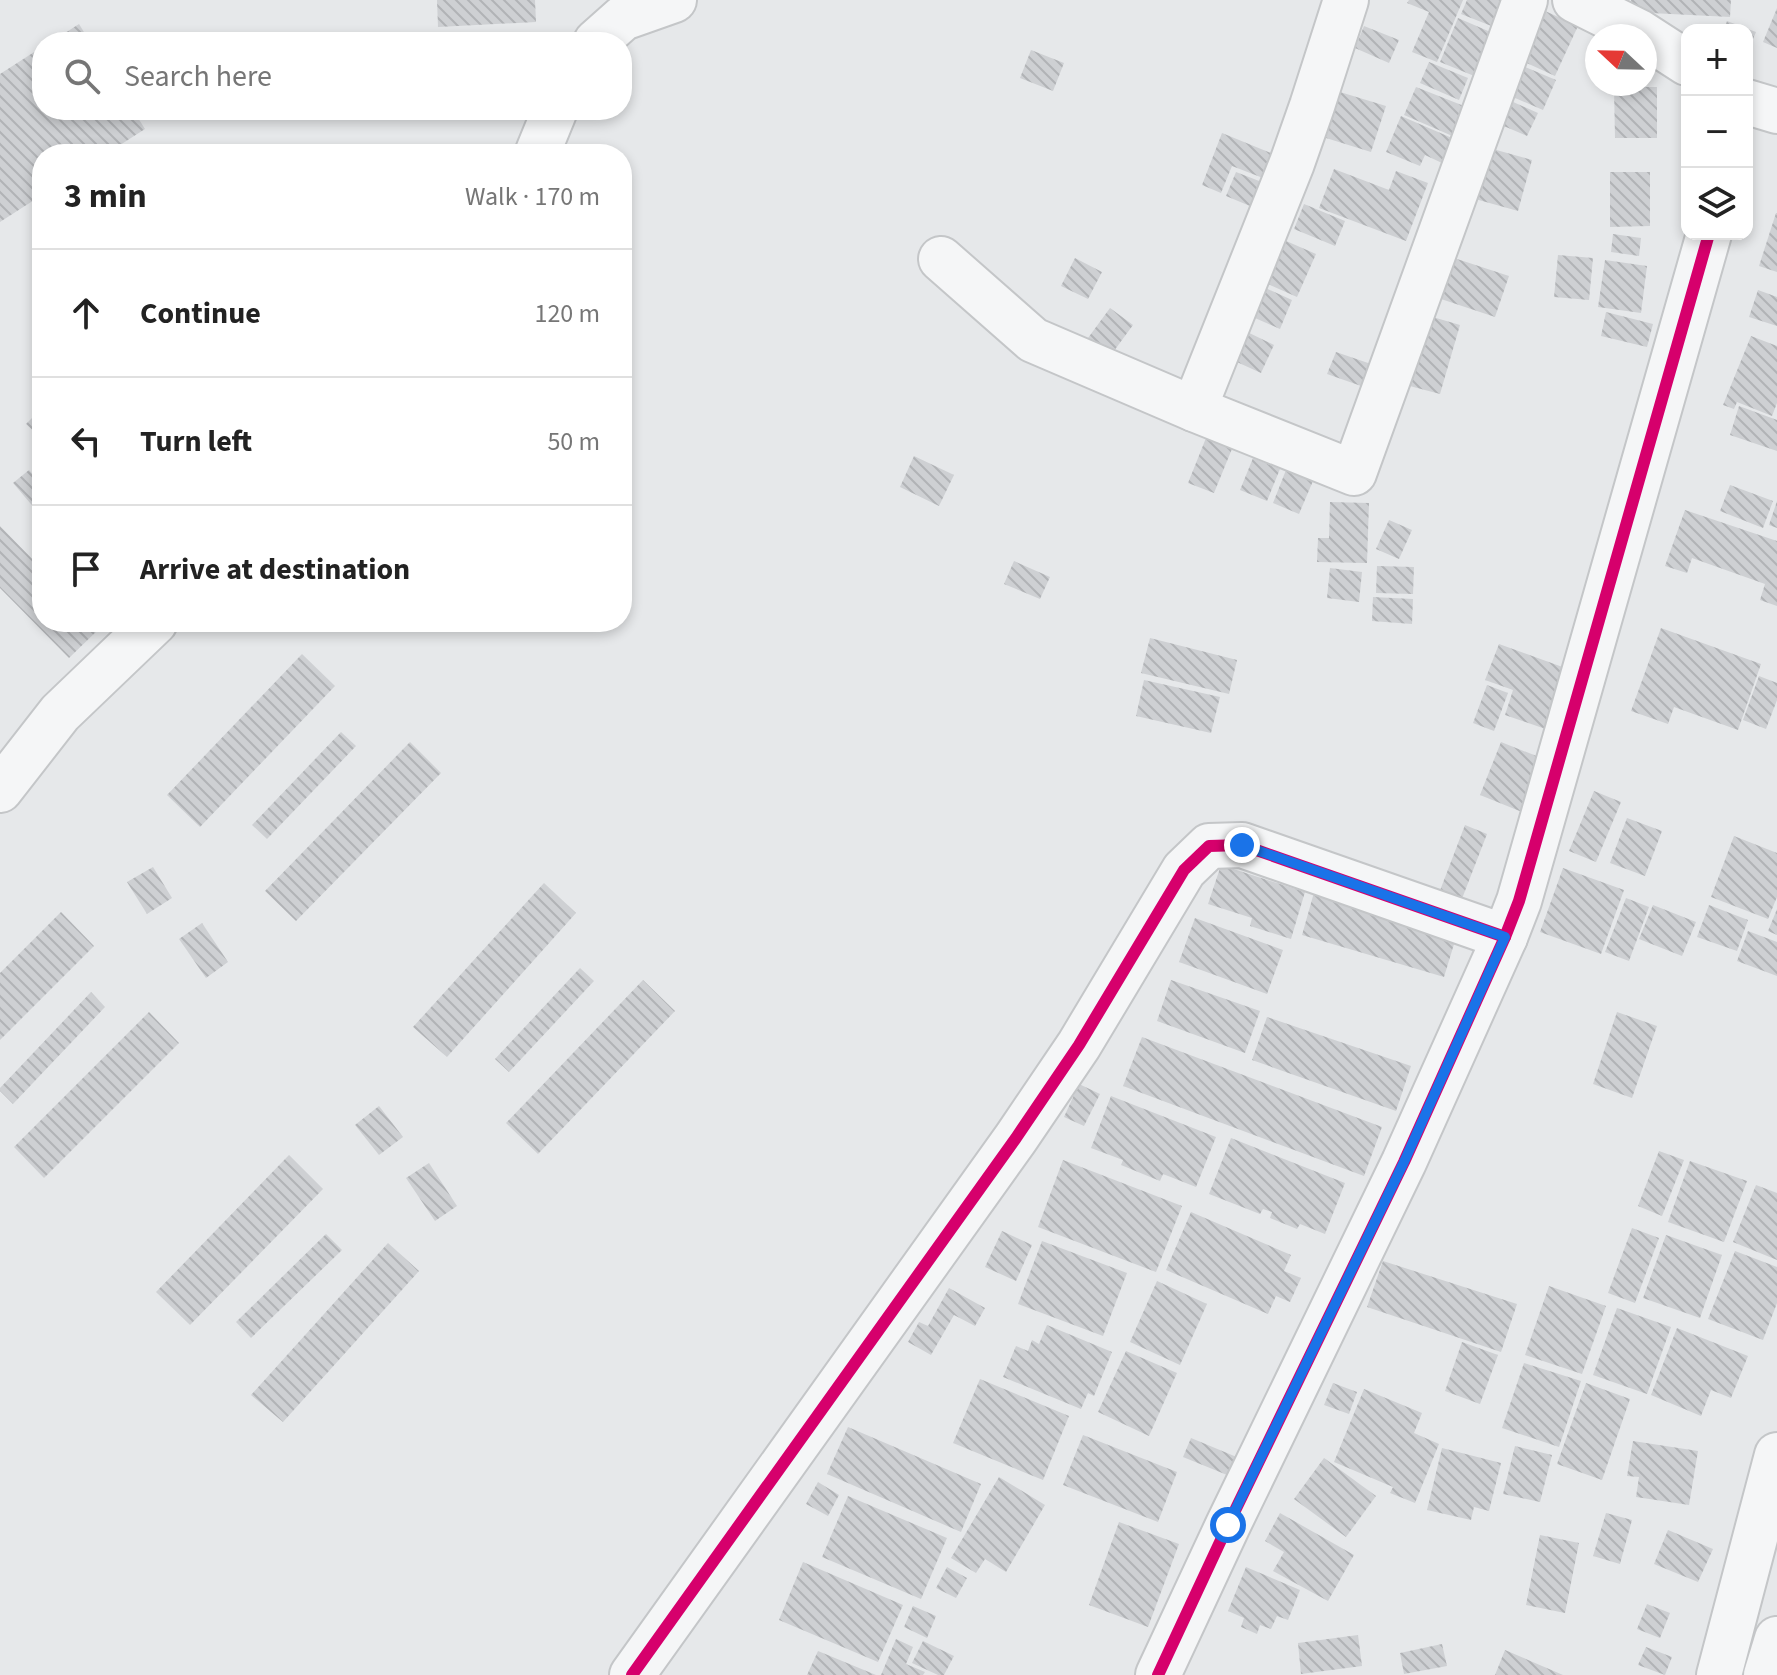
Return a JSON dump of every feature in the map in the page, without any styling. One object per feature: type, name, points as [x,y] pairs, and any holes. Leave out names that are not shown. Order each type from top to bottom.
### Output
[{"type":"street","points":[[607,32],[623,18],[674,0]]},
{"type":"street","points":[[1194,409],[1292,163],[1346,0]]},
{"type":"street","points":[[941,259],[1033,340],[1354,473],[1525,0]]},
{"type":"street","points":[[1575,0],[1639,32],[1681,59]]},
{"type":"street","points":[[1753,104],[1777,111]]},
{"type":"street","points":[[541,144],[551,120]]},
{"type":"street","points":[[1158,1675],[1404,1162],[1519,901],[1707,240]]},
{"type":"street","points":[[0,790],[60,713],[145,632]]},
{"type":"street","points":[[632,1675],[1016,1138],[1079,1045],[1184,870],[1209,846],[1242,845],[1505,937]]},
{"type":"street","points":[[1719,1675],[1777,1455]]},
{"type":"street","points":[[1766,1675],[1777,1639]]},
{"type":"building","points":[[437,0],[535,0],[536,22],[438,27]]},
{"type":"building","points":[[1409,0],[1463,0],[1437,62],[1412,52],[1429,12],[1407,3]]},
{"type":"building","points":[[1467,0],[1511,0],[1504,31],[1461,14]]},
{"type":"building","points":[[1631,0],[1731,0],[1730,17],[1631,12]]},
{"type":"building","points":[[1777,8],[1777,48],[1763,42]]},
{"type":"building","points":[[1543,10],[1578,26],[1555,76],[1520,60]]},
{"type":"building","points":[[1458,18],[1502,37],[1484,80],[1440,62]]},
{"type":"building","points":[[79,24],[84,32],[67,32]]},
{"type":"building","points":[[1364,26],[1399,40],[1389,63],[1355,48]]},
{"type":"building","points":[[1031,50],[1064,63],[1053,91],[1020,78]]},
{"type":"building","points":[[32,53],[32,120],[139,120],[145,129],[122,144],[32,144],[32,201],[0,222],[0,74]]},
{"type":"building","points":[[1429,62],[1468,78],[1459,100],[1420,83]]},
{"type":"building","points":[[1518,64],[1556,80],[1543,110],[1506,94]]},
{"type":"building","points":[[1416,87],[1469,108],[1457,138],[1404,115]]},
{"type":"building","points":[[1340,92],[1386,106],[1371,152],[1326,138]]},
{"type":"building","points":[[1614,96],[1657,96],[1657,138],[1615,138]]},
{"type":"building","points":[[1502,97],[1538,113],[1527,136],[1492,121]]},
{"type":"building","points":[[1401,116],[1452,138],[1442,163],[1425,155],[1420,166],[1386,152]]},
{"type":"building","points":[[1222,133],[1283,158],[1273,182],[1232,166],[1221,193],[1202,185]]},
{"type":"building","points":[[1482,146],[1532,160],[1518,211],[1468,197]]},
{"type":"building","points":[[1334,169],[1389,190],[1396,171],[1428,183],[1406,241],[1319,208]]},
{"type":"building","points":[[1236,172],[1272,186],[1262,211],[1226,196]]},
{"type":"building","points":[[1610,172],[1650,172],[1650,226],[1610,227]]},
{"type":"building","points":[[1304,204],[1345,221],[1335,246],[1294,229]]},
{"type":"building","points":[[1777,213],[1777,272],[1759,266]]},
{"type":"building","points":[[1613,234],[1641,238],[1639,256],[1611,252]]},
{"type":"building","points":[[1277,237],[1316,254],[1297,297],[1259,280]]},
{"type":"building","points":[[1558,255],[1593,258],[1589,300],[1554,297]]},
{"type":"building","points":[[1448,256],[1509,276],[1495,317],[1435,297]]},
{"type":"building","points":[[1075,258],[1102,272],[1088,299],[1061,286]]},
{"type":"building","points":[[1605,260],[1647,266],[1641,313],[1598,307]]},
{"type":"building","points":[[1259,285],[1292,300],[1280,329],[1246,314]]},
{"type":"building","points":[[1758,290],[1777,297],[1777,326],[1749,317]]},
{"type":"building","points":[[1110,308],[1133,325],[1111,355],[1088,338]]},
{"type":"building","points":[[1606,312],[1653,324],[1647,347],[1601,336]]},
{"type":"building","points":[[1426,315],[1460,325],[1440,394],[1406,385]]},
{"type":"building","points":[[1239,328],[1274,345],[1261,373],[1226,357]]},
{"type":"building","points":[[1751,336],[1777,346],[1777,403],[1772,416],[1737,402],[1734,409],[1723,405]]},
{"type":"building","points":[[1336,352],[1371,364],[1364,387],[1327,374]]},
{"type":"building","points":[[1739,406],[1777,420],[1777,451],[1730,435]]},
{"type":"building","points":[[1208,433],[1234,444],[1214,493],[1188,483]]},
{"type":"building","points":[[914,456],[954,475],[939,506],[900,487]]},
{"type":"building","points":[[1253,458],[1280,469],[1267,501],[1240,490]]},
{"type":"building","points":[[29,470],[32,473],[32,505],[13,483]]},
{"type":"building","points":[[1286,470],[1313,481],[1299,514],[1273,503]]},
{"type":"building","points":[[1730,485],[1773,501],[1763,528],[1720,511]]},
{"type":"building","points":[[1777,501],[1777,528],[1769,525]]},
{"type":"building","points":[[1330,502],[1369,503],[1367,563],[1317,562],[1318,538],[1329,538]]},
{"type":"building","points":[[1685,510],[1777,541],[1777,606],[1760,600],[1765,584],[1692,558],[1687,573],[1665,566]]},
{"type":"building","points":[[1389,520],[1412,530],[1399,559],[1376,549]]},
{"type":"building","points":[[0,526],[32,559],[32,620],[0,588]]},
{"type":"building","points":[[1014,561],[1050,577],[1040,599],[1004,584]]},
{"type":"building","points":[[1377,566],[1414,567],[1413,594],[1376,593]]},
{"type":"building","points":[[1330,568],[1362,572],[1359,602],[1327,598]]},
{"type":"building","points":[[1373,597],[1413,599],[1412,624],[1372,621]]},
{"type":"building","points":[[1661,628],[1761,664],[1738,730],[1674,707],[1668,724],[1631,711]]},
{"type":"building","points":[[43,632],[96,632],[69,658]]},
{"type":"building","points":[[1150,638],[1237,660],[1229,694],[1141,673]]},
{"type":"building","points":[[1499,644],[1579,673],[1557,733],[1505,715],[1513,690],[1485,680]]},
{"type":"building","points":[[302,654],[335,686],[200,827],[167,795]]},
{"type":"building","points":[[1759,676],[1777,683],[1777,700],[1766,729],[1743,720]]},
{"type":"building","points":[[1144,680],[1220,697],[1211,733],[1136,716]]},
{"type":"building","points":[[1487,685],[1508,693],[1494,731],[1473,723]]},
{"type":"building","points":[[341,732],[356,746],[267,839],[252,825]]},
{"type":"building","points":[[410,742],[441,773],[296,921],[265,891]]},
{"type":"building","points":[[1501,742],[1544,759],[1522,812],[1480,795]]},
{"type":"building","points":[[1594,791],[1621,802],[1596,862],[1569,851]]},
{"type":"building","points":[[1627,818],[1662,831],[1645,876],[1610,863]]},
{"type":"building","points":[[1465,825],[1487,834],[1458,909],[1436,901]]},
{"type":"building","points":[[1734,836],[1777,853],[1777,897],[1768,919],[1711,897]]},
{"type":"building","points":[[1221,865],[1305,892],[1291,939],[1250,926],[1252,918],[1208,904]]},
{"type":"building","points":[[153,867],[172,898],[147,914],[127,882]]},
{"type":"building","points":[[1563,868],[1624,890],[1601,954],[1540,932]]},
{"type":"building","points":[[544,883],[576,913],[447,1057],[413,1027]]},
{"type":"building","points":[[1315,889],[1458,931],[1444,977],[1302,935]]},
{"type":"building","points":[[1626,898],[1649,907],[1629,961],[1605,952]]},
{"type":"building","points":[[1653,905],[1696,922],[1682,956],[1639,939]]},
{"type":"building","points":[[1709,905],[1748,920],[1737,951],[1697,937]]},
{"type":"building","points":[[1777,909],[1777,935],[1768,931]]},
{"type":"building","points":[[61,912],[94,946],[0,1040],[0,973]]},
{"type":"building","points":[[1195,918],[1283,950],[1267,994],[1179,962]]},
{"type":"building","points":[[202,923],[228,962],[206,978],[179,939]]},
{"type":"building","points":[[1748,931],[1777,942],[1777,976],[1737,961]]},
{"type":"building","points":[[580,968],[594,981],[509,1072],[495,1059]]},
{"type":"building","points":[[643,980],[675,1011],[538,1154],[506,1123]]},
{"type":"building","points":[[1171,980],[1260,1011],[1245,1053],[1157,1021]]},
{"type":"building","points":[[91,992],[105,1007],[13,1104],[0,1088]]},
{"type":"building","points":[[149,1012],[179,1043],[44,1178],[14,1147]]},
{"type":"building","points":[[1617,1012],[1657,1026],[1632,1098],[1593,1084]]},
{"type":"building","points":[[1267,1017],[1411,1066],[1396,1111],[1252,1060]]},
{"type":"building","points":[[1142,1037],[1382,1127],[1364,1176],[1123,1086]]},
{"type":"building","points":[[1079,1084],[1100,1094],[1084,1126],[1064,1117]]},
{"type":"building","points":[[1111,1096],[1216,1137],[1196,1187],[1163,1174],[1160,1181],[1121,1165],[1123,1160],[1091,1148]]},
{"type":"building","points":[[379,1106],[403,1137],[379,1155],[355,1125]]},
{"type":"building","points":[[1231,1138],[1345,1183],[1325,1234],[1300,1224],[1297,1229],[1270,1218],[1272,1212],[1263,1209],[1260,1214],[1209,1194]]},
{"type":"building","points":[[1659,1151],[1684,1160],[1662,1216],[1638,1206]]},
{"type":"building","points":[[289,1155],[323,1189],[190,1325],[156,1292]]},
{"type":"building","points":[[1063,1160],[1182,1206],[1156,1272],[1038,1227]]},
{"type":"building","points":[[1690,1161],[1747,1181],[1724,1242],[1668,1222]]},
{"type":"building","points":[[429,1163],[457,1206],[435,1221],[406,1178]]},
{"type":"building","points":[[1756,1185],[1777,1193],[1777,1260],[1733,1242]]},
{"type":"building","points":[[1191,1212],[1291,1255],[1284,1271],[1301,1278],[1290,1302],[1276,1296],[1268,1314],[1166,1270]]},
{"type":"building","points":[[1632,1228],[1659,1238],[1635,1303],[1608,1293]]},
{"type":"building","points":[[1002,1231],[1032,1245],[1016,1281],[985,1267]]},
{"type":"building","points":[[326,1234],[342,1250],[251,1338],[236,1322]]},
{"type":"building","points":[[1666,1235],[1722,1255],[1700,1318],[1643,1298]]},
{"type":"building","points":[[1042,1241],[1127,1273],[1103,1336],[1018,1304]]},
{"type":"building","points":[[388,1243],[419,1271],[283,1422],[251,1395]]},
{"type":"building","points":[[1735,1251],[1777,1267],[1777,1303],[1763,1340],[1708,1319]]},
{"type":"building","points":[[1383,1261],[1517,1304],[1501,1352],[1367,1307]]},
{"type":"building","points":[[1157,1281],[1207,1304],[1180,1365],[1130,1342]]},
{"type":"building","points":[[1549,1286],[1606,1306],[1582,1374],[1525,1355]]},
{"type":"building","points":[[949,1288],[985,1308],[975,1326],[954,1315],[931,1355],[908,1342],[919,1322],[928,1326]]},
{"type":"building","points":[[1617,1308],[1671,1327],[1647,1394],[1593,1375]]},
{"type":"building","points":[[1047,1325],[1112,1352],[1094,1396],[1088,1393],[1081,1409],[1003,1377],[1016,1346],[1028,1351],[1032,1340],[1039,1344]]},
{"type":"building","points":[[1677,1328],[1748,1356],[1731,1398],[1711,1390],[1701,1416],[1651,1395]]},
{"type":"building","points":[[1462,1342],[1498,1355],[1480,1404],[1445,1391]]},
{"type":"building","points":[[1126,1351],[1177,1373],[1149,1436],[1098,1412]]},
{"type":"building","points":[[1524,1363],[1581,1381],[1559,1447],[1502,1428]]},
{"type":"building","points":[[980,1379],[1069,1416],[1043,1480],[953,1443]]},
{"type":"building","points":[[1333,1383],[1357,1392],[1349,1414],[1324,1405]]},
{"type":"building","points":[[1586,1383],[1630,1399],[1602,1480],[1557,1464]]},
{"type":"building","points":[[1364,1389],[1422,1413],[1414,1433],[1439,1444],[1415,1503],[1390,1493],[1393,1487],[1334,1462]]},
{"type":"building","points":[[848,1427],[981,1484],[961,1532],[827,1474]]},
{"type":"building","points":[[1083,1435],[1177,1472],[1158,1522],[1063,1485]]},
{"type":"building","points":[[1191,1438],[1239,1458],[1232,1477],[1183,1457]]},
{"type":"building","points":[[1633,1441],[1698,1451],[1689,1505],[1636,1497],[1639,1477],[1627,1476]]},
{"type":"building","points":[[1515,1446],[1552,1455],[1540,1502],[1503,1494]]},
{"type":"building","points":[[1442,1448],[1501,1463],[1489,1511],[1474,1507],[1471,1520],[1427,1510]]},
{"type":"building","points":[[1324,1458],[1376,1496],[1346,1537],[1294,1499]]},
{"type":"building","points":[[999,1477],[1045,1505],[1006,1572],[985,1559],[976,1573],[951,1558]]},
{"type":"building","points":[[818,1482],[839,1495],[828,1516],[806,1504]]},
{"type":"building","points":[[848,1496],[947,1538],[921,1599],[822,1557]]},
{"type":"building","points":[[1280,1513],[1354,1555],[1328,1601],[1273,1571],[1284,1552],[1265,1541]]},
{"type":"building","points":[[1606,1513],[1632,1520],[1620,1564],[1593,1556]]},
{"type":"building","points":[[1119,1522],[1179,1544],[1148,1627],[1089,1605]]},
{"type":"building","points":[[1668,1530],[1713,1549],[1698,1582],[1654,1564]]},
{"type":"building","points":[[1540,1535],[1579,1543],[1565,1613],[1526,1605]]},
{"type":"building","points":[[803,1562],[903,1605],[878,1662],[779,1620]]},
{"type":"building","points":[[947,1567],[967,1578],[956,1598],[936,1588]]},
{"type":"building","points":[[1246,1567],[1300,1590],[1288,1620],[1277,1616],[1271,1629],[1260,1625],[1257,1634],[1241,1627],[1244,1618],[1228,1611]]},
{"type":"building","points":[[1647,1604],[1670,1613],[1660,1638],[1637,1629]]},
{"type":"building","points":[[913,1606],[936,1616],[927,1638],[904,1627]]},
{"type":"building","points":[[1358,1635],[1362,1666],[1301,1674],[1298,1643]]},
{"type":"building","points":[[896,1639],[913,1647],[906,1664],[925,1672],[923,1675],[881,1675]]},
{"type":"building","points":[[923,1641],[954,1656],[944,1675],[912,1663]]},
{"type":"building","points":[[1442,1644],[1447,1666],[1404,1674],[1400,1653]]},
{"type":"building","points":[[1646,1647],[1672,1657],[1665,1675],[1638,1665]]},
{"type":"building","points":[[1505,1650],[1563,1675],[1495,1675]]},
{"type":"building","points":[[818,1651],[876,1675],[807,1675]]},
{"type":"cycle path","points":[[1158,1675],[1404,1162],[1519,901],[1707,240]]},
{"type":"cycle path","points":[[632,1675],[1016,1138],[1079,1045],[1184,870],[1209,846],[1242,845],[1505,937]]},
{"type":"route","points":[[1228,1525],[1404,1162],[1505,937],[1242,845]]}]
